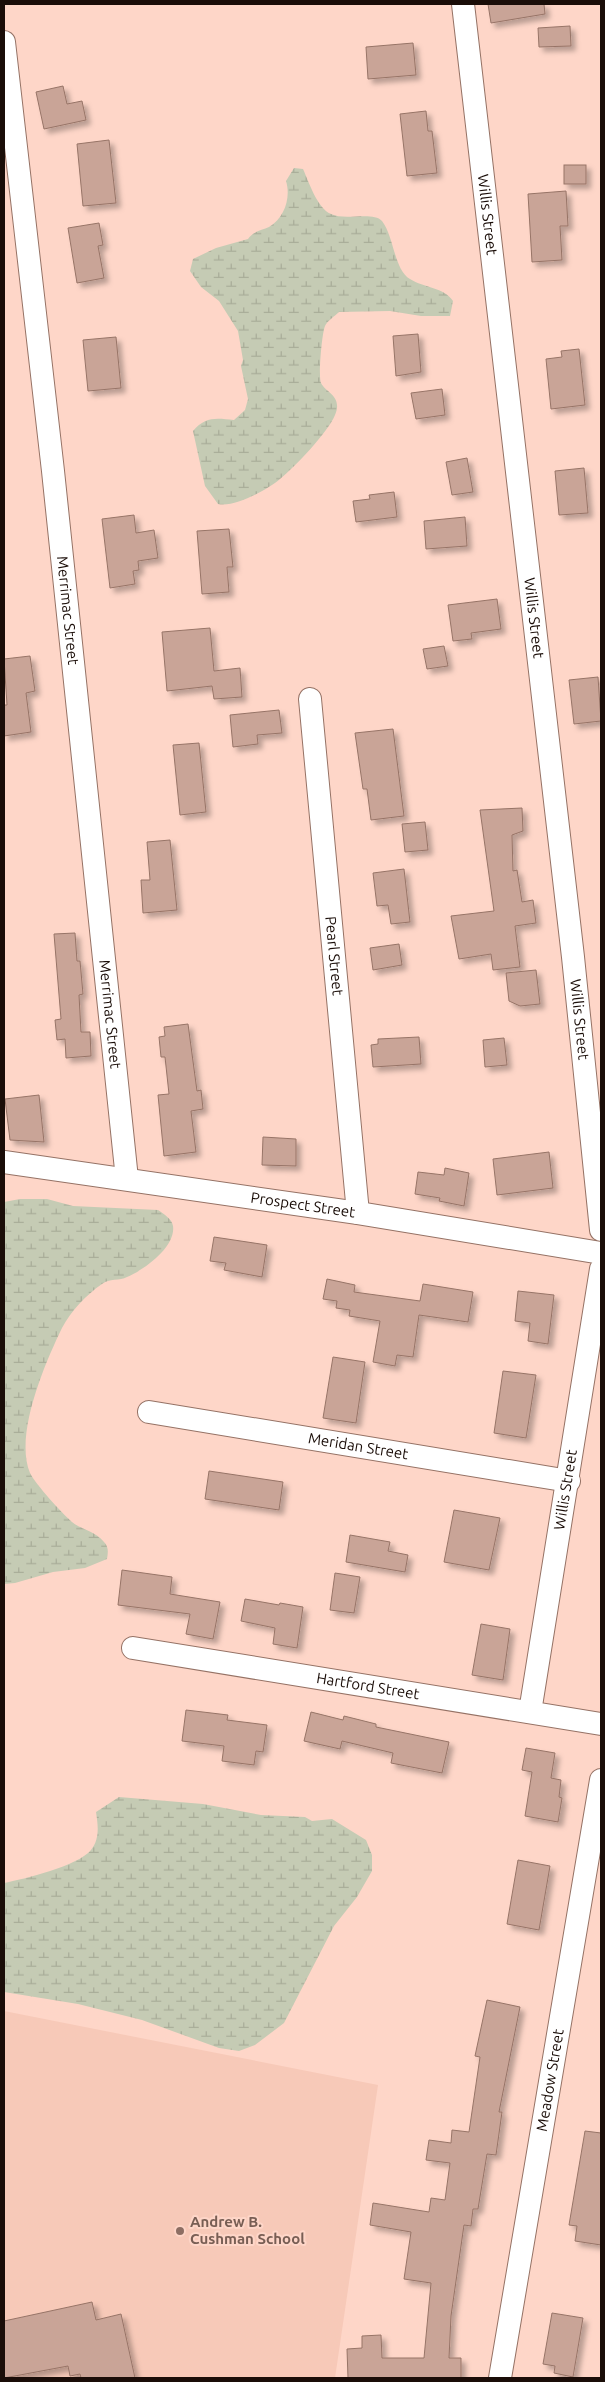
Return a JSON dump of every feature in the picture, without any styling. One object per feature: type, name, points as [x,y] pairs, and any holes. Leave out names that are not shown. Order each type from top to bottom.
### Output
[{"type":"street","name":"Willis Street","points":[[463,4],[573,957],[601,1230]]},
{"type":"street","name":"Merrimac Street","points":[[4,42],[53,471],[127,1179]]},
{"type":"street","name":"Pearl Street","points":[[310,699],[358,1213]]},
{"type":"street","name":"Prospect Street","points":[[4,1162],[358,1213],[601,1253]]},
{"type":"street","name":"Willis Street","points":[[530,1712],[569,1481],[601,1269]]},
{"type":"street","name":"Meridan Street","points":[[149,1412],[569,1481]]},
{"type":"street","name":"Hartford Street","points":[[133,1648],[601,1724]]},
{"type":"street","name":"Meadow Street","points":[[500,2378],[601,1780]]},
{"type":"shaded area","name":"Andrew B. Cushman School","points":[[4,2011],[378,2085],[335,2378],[4,2378]]},
{"type":"green space","points":[[294,168],[303,169],[318,201],[326,211],[337,216],[366,216],[378,218],[382,221],[389,235],[397,261],[405,275],[415,282],[439,290],[449,296],[453,301],[450,316],[421,316],[390,311],[339,312],[329,320],[325,326],[323,337],[320,379],[323,386],[337,403],[337,409],[331,422],[302,458],[274,483],[259,493],[241,501],[225,505],[218,504],[205,486],[193,431],[207,420],[234,420],[245,410],[248,399],[241,366],[243,360],[238,331],[219,301],[201,287],[190,271],[193,259],[216,248],[248,239],[255,233],[275,223],[283,213],[288,194],[286,181]]},
{"type":"green space","points":[[20,1199],[47,1199],[73,1206],[158,1210],[172,1223],[173,1234],[158,1257],[134,1274],[102,1284],[90,1293],[74,1310],[62,1328],[40,1379],[29,1420],[26,1457],[30,1473],[43,1491],[72,1522],[97,1535],[106,1544],[107,1559],[85,1568],[53,1572],[15,1583],[4,1584],[4,1202]]},
{"type":"green space","points":[[119,1797],[203,1804],[261,1815],[305,1817],[312,1821],[332,1819],[366,1840],[372,1855],[372,1871],[357,1897],[334,1926],[284,2023],[255,2045],[239,2051],[219,2048],[142,2020],[78,2004],[4,1992],[4,1883],[50,1871],[84,1856],[91,1850],[96,1841],[98,1827],[96,1812]]},
{"type":"building","points":[[488,4],[544,4],[545,14],[491,23]]},
{"type":"building","points":[[570,26],[571,46],[539,47],[538,28]]},
{"type":"building","points":[[413,43],[416,75],[368,79],[366,47]]},
{"type":"building","points":[[63,86],[67,104],[82,101],[86,120],[44,129],[36,92]]},
{"type":"building","points":[[426,111],[428,131],[432,131],[437,173],[407,176],[400,114]]},
{"type":"building","points":[[109,140],[116,203],[83,206],[77,144]]},
{"type":"building","points":[[564,165],[586,165],[586,184],[564,184]]},
{"type":"building","points":[[566,191],[568,226],[560,226],[562,260],[532,262],[528,194]]},
{"type":"building","points":[[99,223],[103,245],[98,246],[104,278],[77,283],[68,228]]},
{"type":"building","points":[[418,334],[421,372],[396,376],[393,336]]},
{"type":"building","points":[[116,337],[121,388],[88,391],[83,340]]},
{"type":"building","points":[[579,349],[585,405],[551,409],[546,359],[562,357],[561,351]]},
{"type":"building","points":[[442,389],[445,415],[416,419],[411,393]]},
{"type":"building","points":[[467,458],[473,492],[452,495],[446,462]]},
{"type":"building","points":[[584,468],[588,513],[559,515],[555,471]]},
{"type":"building","points":[[394,492],[397,517],[356,522],[353,501],[370,499],[369,495]]},
{"type":"building","points":[[134,515],[136,533],[154,530],[158,558],[138,561],[139,570],[133,571],[135,584],[110,588],[102,519]]},
{"type":"building","points":[[465,517],[467,546],[426,549],[424,521]]},
{"type":"building","points":[[229,529],[233,567],[227,567],[229,592],[202,594],[197,531]]},
{"type":"building","points":[[497,599],[501,629],[471,633],[472,639],[453,641],[448,605]]},
{"type":"building","points":[[210,628],[214,671],[240,668],[242,697],[214,699],[212,686],[167,691],[162,632]]},
{"type":"building","points":[[444,646],[448,666],[427,669],[423,649]]},
{"type":"building","points":[[30,656],[35,691],[26,693],[31,732],[4,736],[4,705],[7,705],[4,659]]},
{"type":"building","points":[[598,677],[601,721],[574,724],[569,680]]},
{"type":"building","points":[[279,710],[282,733],[257,735],[258,744],[233,747],[230,715]]},
{"type":"building","points":[[393,729],[404,816],[371,820],[367,789],[363,789],[355,733]]},
{"type":"building","points":[[199,743],[206,812],[180,815],[173,745]]},
{"type":"building","points":[[522,808],[523,831],[512,835],[513,871],[517,870],[522,902],[533,900],[536,923],[515,926],[520,967],[493,970],[491,954],[459,959],[451,916],[494,911],[480,810]]},
{"type":"building","points":[[425,822],[428,850],[405,852],[402,824]]},
{"type":"building","points":[[170,840],[177,910],[143,913],[141,880],[150,880],[147,842]]},
{"type":"building","points":[[404,869],[410,922],[391,924],[388,905],[377,906],[373,873]]},
{"type":"building","points":[[75,933],[77,961],[80,961],[83,994],[79,995],[81,1032],[90,1032],[91,1056],[66,1058],[65,1039],[57,1040],[55,1020],[61,1019],[54,934]]},
{"type":"building","points":[[399,944],[402,965],[373,970],[370,948]]},
{"type":"building","points":[[536,970],[540,1004],[520,1006],[509,1001],[506,973]]},
{"type":"building","points":[[188,1024],[197,1091],[201,1090],[203,1109],[191,1111],[196,1152],[164,1156],[158,1095],[169,1094],[165,1057],[161,1057],[159,1037],[165,1036],[164,1027]]},
{"type":"building","points":[[419,1037],[421,1064],[373,1067],[371,1045],[378,1044],[378,1039]]},
{"type":"building","points":[[504,1038],[507,1065],[485,1067],[483,1040]]},
{"type":"building","points":[[39,1095],[44,1142],[10,1140],[5,1099]]},
{"type":"building","points":[[263,1137],[296,1139],[296,1166],[262,1165]]},
{"type":"building","points":[[549,1152],[553,1188],[497,1195],[493,1159]]},
{"type":"building","points":[[445,1168],[469,1173],[464,1206],[439,1201],[440,1198],[415,1194],[418,1172],[444,1175]]},
{"type":"building","points":[[214,1237],[267,1245],[262,1277],[224,1270],[226,1263],[210,1261]]},
{"type":"building","points":[[327,1279],[355,1285],[354,1292],[420,1301],[423,1284],[473,1292],[468,1322],[419,1315],[413,1357],[397,1355],[395,1366],[373,1362],[380,1321],[349,1316],[350,1310],[336,1308],[337,1301],[323,1299]]},
{"type":"building","points":[[518,1291],[554,1295],[548,1344],[528,1341],[530,1323],[515,1321]]},
{"type":"building","points":[[333,1357],[365,1362],[356,1423],[323,1418]]},
{"type":"building","points":[[503,1371],[536,1375],[526,1438],[494,1433]]},
{"type":"building","points":[[209,1471],[283,1482],[279,1510],[205,1499]]},
{"type":"building","points":[[454,1510],[500,1518],[489,1570],[444,1562]]},
{"type":"building","points":[[350,1535],[390,1542],[388,1551],[408,1555],[405,1572],[346,1562]]},
{"type":"building","points":[[122,1570],[172,1577],[170,1594],[220,1602],[213,1639],[186,1634],[190,1614],[118,1605]]},
{"type":"building","points":[[335,1573],[360,1577],[354,1613],[330,1610]]},
{"type":"building","points":[[245,1599],[303,1607],[297,1648],[273,1644],[275,1628],[241,1621]]},
{"type":"building","points":[[481,1624],[510,1629],[503,1680],[472,1675]]},
{"type":"building","points":[[186,1710],[228,1715],[227,1720],[267,1725],[263,1752],[256,1751],[254,1765],[222,1761],[224,1746],[182,1741]]},
{"type":"building","points":[[311,1712],[343,1720],[344,1716],[376,1724],[376,1727],[449,1742],[442,1773],[391,1763],[393,1753],[342,1741],[340,1749],[304,1741]]},
{"type":"building","points":[[526,1748],[555,1753],[551,1778],[561,1780],[559,1797],[562,1798],[558,1822],[525,1816],[532,1772],[522,1770]]},
{"type":"building","points":[[518,1860],[550,1866],[539,1930],[507,1924]]},
{"type":"building","points":[[487,2000],[520,2007],[499,2112],[502,2112],[496,2155],[487,2154],[478,2209],[473,2209],[471,2226],[464,2225],[451,2316],[449,2358],[461,2358],[461,2378],[348,2378],[347,2349],[362,2348],[362,2336],[381,2335],[382,2358],[424,2358],[431,2283],[404,2279],[411,2232],[370,2225],[373,2203],[429,2212],[431,2198],[445,2200],[450,2163],[426,2160],[429,2140],[451,2143],[452,2130],[469,2132],[480,2057],[475,2056]]},
{"type":"building","points":[[585,2131],[601,2133],[601,2245],[575,2241],[577,2226],[569,2225]]},
{"type":"building","points":[[92,2302],[96,2320],[121,2314],[135,2378],[81,2378],[80,2374],[70,2376],[68,2366],[4,2378],[4,2321]]},
{"type":"building","points":[[552,2313],[583,2318],[573,2377],[554,2373],[555,2366],[543,2364]]},
{"type":"place","name":"Andrew B. Cushman School","points":[[180,2231]]}]
